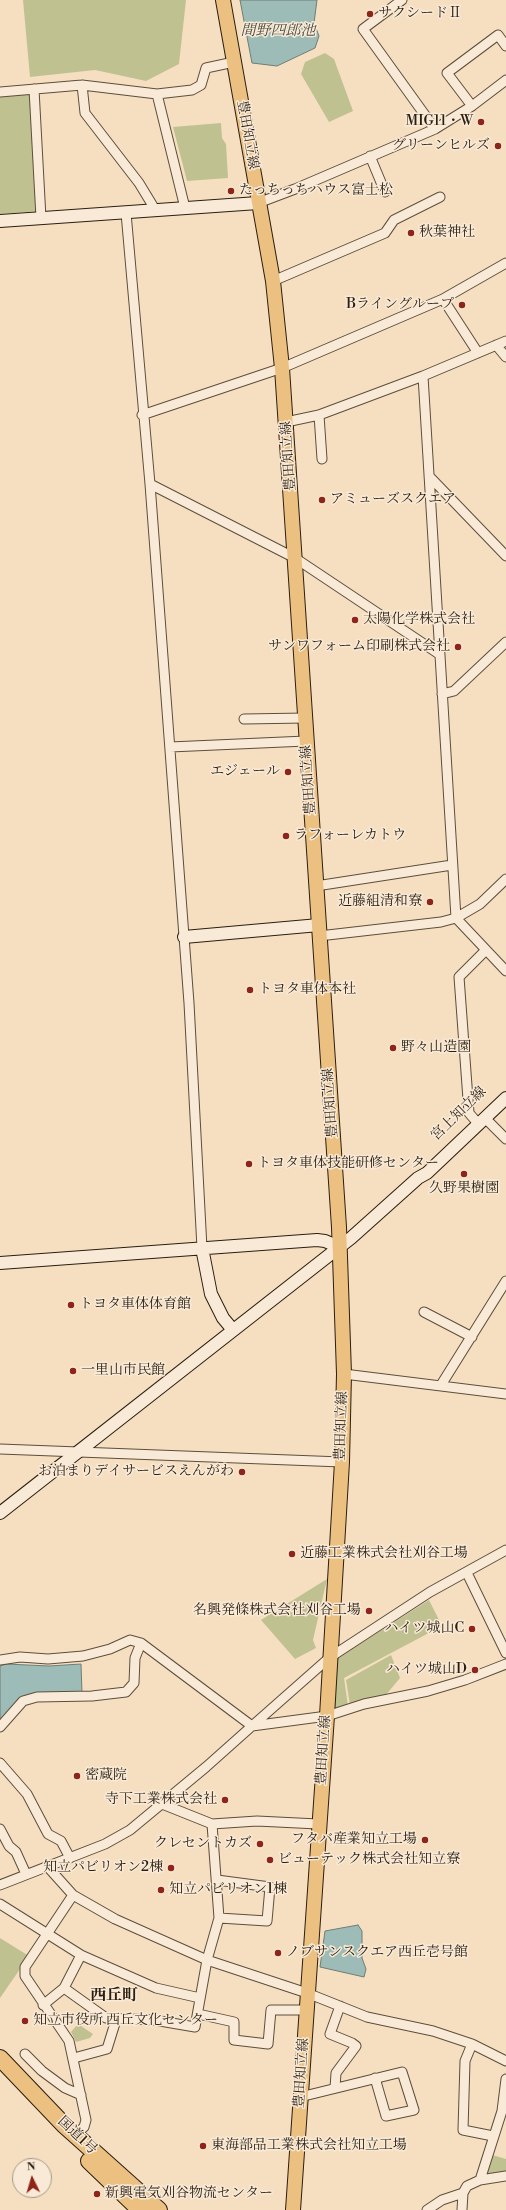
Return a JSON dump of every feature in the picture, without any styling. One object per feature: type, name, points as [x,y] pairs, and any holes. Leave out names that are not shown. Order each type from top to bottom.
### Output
[{"type":"highway","name":"国道1号","points":[[0,2058],[75,2135],[159,2210]]},
{"type":"highway","name":"国道1号","points":[[0,2073],[140,2210]]},
{"type":"main road","name":"豊田知立線","points":[[223,0],[273,281],[282,368],[339,1227],[338,1247],[344,1374],[342,1462],[329,1658],[327,1716],[318,1824],[293,2210]]},
{"type":"street","points":[[402,0],[363,29],[435,129]]},
{"type":"street","points":[[472,106],[447,73],[498,35],[506,46]]},
{"type":"street","points":[[0,92],[82,85],[157,94],[192,90],[201,85],[206,68],[234,62]]},
{"type":"street","points":[[0,221],[258,203],[435,129],[472,106],[506,80]]},
{"type":"street","points":[[82,85],[85,113],[139,183],[156,211]]},
{"type":"street","points":[[34,89],[42,218]]},
{"type":"street","points":[[157,94],[185,208]]},
{"type":"street","points":[[370,156],[384,192]]},
{"type":"street","points":[[273,281],[385,233],[394,220],[440,197]]},
{"type":"street","points":[[126,213],[142,415],[150,484],[193,1052],[202,1248],[211,1294],[223,1318],[233,1330]]},
{"type":"street","points":[[142,415],[282,368],[443,299],[506,263]]},
{"type":"street","points":[[443,299],[478,353]]},
{"type":"street","points":[[286,422],[319,415],[423,376],[506,341]]},
{"type":"street","points":[[496,345],[506,357]]},
{"type":"street","points":[[423,376],[456,918],[506,971]]},
{"type":"street","points":[[319,415],[322,459]]},
{"type":"street","points":[[429,476],[506,556]]},
{"type":"street","points":[[150,484],[295,558],[439,654]]},
{"type":"street","points":[[442,694],[454,691],[506,642]]},
{"type":"street","points":[[244,719],[305,718]]},
{"type":"street","points":[[170,747],[306,741]]},
{"type":"street","points":[[316,886],[452,865]]},
{"type":"street","points":[[184,936],[319,931],[441,922],[456,918],[480,904],[506,879]]},
{"type":"street","points":[[486,950],[459,977],[469,1113],[480,1119],[506,1139]]},
{"type":"street","name":"宮上知立線","points":[[480,1119],[506,1091]]},
{"type":"street","name":"宮上知立線","points":[[0,1513],[338,1247],[418,1178],[423,1169],[506,1098]]},
{"type":"street","points":[[0,1263],[317,1240],[325,1241],[338,1247]]},
{"type":"street","points":[[441,1385],[506,1281]]},
{"type":"street","points":[[424,1312],[472,1337]]},
{"type":"street","points":[[344,1374],[506,1394]]},
{"type":"street","points":[[0,1449],[342,1462]]},
{"type":"street","points":[[0,1885],[70,1858],[118,1837],[162,1804],[329,1658],[430,1592],[467,1573],[506,1550]]},
{"type":"street","points":[[467,1573],[506,1653]]},
{"type":"street","points":[[0,1660],[20,1657],[48,1659],[83,1656],[110,1649],[130,1640],[141,1644],[252,1726],[327,1716],[364,1704],[428,1691],[465,1680],[506,1664]]},
{"type":"street","points":[[0,1727],[23,1701],[37,1697],[92,1696],[126,1692],[134,1683],[136,1658],[141,1644]]},
{"type":"street","points":[[0,1763],[27,1794],[48,1834],[61,1841],[70,1858]]},
{"type":"street","points":[[162,1804],[212,1824],[257,1821],[318,1824]]},
{"type":"street","points":[[64,1988],[106,2018],[116,2020],[154,2020],[195,2027],[207,1960],[219,1918],[212,1824]]},
{"type":"street","points":[[0,1829],[9,1846],[16,1852],[26,1874]]},
{"type":"street","points":[[47,1866],[73,1895],[115,1919],[207,1960],[307,1994],[367,2017],[433,2031],[472,2044],[506,2061]]},
{"type":"street","points":[[217,1880],[270,1887],[267,1921],[219,1918]]},
{"type":"street","points":[[73,1895],[46,1934],[26,1967],[25,1976],[43,2005],[69,2041],[74,2058],[86,2120],[84,2127],[75,2135]]},
{"type":"street","points":[[0,1904],[81,1955],[156,1988],[200,1998]]},
{"type":"street","points":[[43,2005],[64,1988],[81,1955]]},
{"type":"street","points":[[335,2088],[336,2073],[356,2046],[352,2042],[330,2034],[340,2006]]},
{"type":"street","points":[[198,2014],[234,2022],[234,2040],[268,2044],[271,2010],[306,2010]]},
{"type":"street","points":[[74,2058],[107,2049],[116,2020]]},
{"type":"street","points":[[472,2044],[465,2060],[463,2130],[493,2136]]},
{"type":"street","points":[[25,2054],[42,2071],[59,2084],[81,2095]]},
{"type":"street","points":[[300,2097],[375,2078],[402,2072],[414,2110],[386,2116],[375,2078]]},
{"type":"street","points":[[480,2180],[493,2136],[502,2125],[502,2111],[506,2079]]},
{"type":"street","points":[[462,2210],[463,2193],[467,2186],[480,2180],[506,2176]]},
{"type":"street","points":[[427,2210],[442,2200],[463,2193]]},
{"type":"green space","points":[[23,0],[186,0],[179,64],[146,81],[95,70],[30,77]]},
{"type":"green space","points":[[325,53],[334,59],[353,111],[329,122],[301,74],[305,62]]},
{"type":"green space","points":[[33,92],[41,211],[0,214],[0,95]]},
{"type":"green space","points":[[221,123],[222,138],[226,144],[228,178],[187,181],[173,127]]},
{"type":"green space","points":[[327,1579],[313,1640],[316,1648],[295,1659],[261,1620]]},
{"type":"green space","points":[[429,1600],[442,1626],[344,1678],[348,1706],[333,1711],[335,1660]]},
{"type":"green space","points":[[391,1655],[400,1678],[385,1696],[350,1705],[346,1680]]},
{"type":"green space","points":[[0,1938],[29,1956],[0,1998]]},
{"type":"green space","points":[[78,2024],[93,2034],[90,2038],[76,2042],[71,2032]]},
{"type":"green space","points":[[489,2154],[506,2159],[506,2174],[482,2178]]},
{"type":"water","name":"間野四郎池","points":[[240,0],[317,0],[314,23],[319,36],[315,48],[277,66],[252,63]]},
{"type":"water","points":[[6,1664],[49,1666],[81,1664],[82,1693],[38,1693],[0,1726],[0,1666]]},
{"type":"water","points":[[358,1925],[362,1931],[362,1958],[366,1969],[364,1977],[320,1967],[325,1931]]},
{"type":"place","name":"サクシードⅡ","points":[[370,14]]},
{"type":"place","name":"MIG11・W","points":[[481,122]]},
{"type":"place","name":"グリーンヒルズ","points":[[498,146]]},
{"type":"place","name":"たっちっちハウス富士松","points":[[231,191]]},
{"type":"place","name":"秋葉神社","points":[[411,233]]},
{"type":"place","name":"Bライングループ","points":[[462,305]]},
{"type":"place","name":"アミューズスクエア","points":[[322,500]]},
{"type":"place","name":"太陽化学株式会社","points":[[355,620]]},
{"type":"place","name":"サンワフォーム印刷株式会社","points":[[458,647]]},
{"type":"place","name":"エジェール","points":[[288,772]]},
{"type":"place","name":"ラフォーレカトウ","points":[[286,836]]},
{"type":"place","name":"近藤組清和寮","points":[[430,902]]},
{"type":"place","name":"トヨタ車体本社","points":[[250,990]]},
{"type":"place","name":"野々山造園","points":[[393,1048]]},
{"type":"place","name":"トヨタ車体技能研修センター","points":[[249,1164]]},
{"type":"place","name":"久野果樹園","points":[[464,1174]]},
{"type":"place","name":"トヨタ車体体育館","points":[[71,1305]]},
{"type":"place","name":"一里山市民館","points":[[73,1371]]},
{"type":"place","name":"お泊まりデイサービスえんがわ","points":[[242,1472]]},
{"type":"place","name":"近藤工業株式会社刈谷工場","points":[[292,1554]]},
{"type":"place","name":"名興発條株式会社刈谷工場","points":[[369,1611]]},
{"type":"place","name":"ハイツ城山C","points":[[472,1629]]},
{"type":"place","name":"ハイツ城山D","points":[[475,1670]]},
{"type":"place","name":"密蔵院","points":[[77,1776]]},
{"type":"place","name":"寺下工業株式会社","points":[[225,1800]]},
{"type":"place","name":"フタバ産業知立工場","points":[[425,1840]]},
{"type":"place","name":"クレセントカズ","points":[[260,1844]]},
{"type":"place","name":"ビューテック株式会社知立寮","points":[[270,1860]]},
{"type":"place","name":"知立パビリオン2棟","points":[[171,1868]]},
{"type":"place","name":"知立パビリオン1棟","points":[[161,1890]]},
{"type":"place","name":"ノブサンスクエア西丘壱号館","points":[[278,1953]]},
{"type":"place","name":"知立市役所 西丘文化センター","points":[[25,2021]]},
{"type":"place","name":"東海部品工業株式会社知立工場","points":[[203,2146]]},
{"type":"place","name":"新興電気刈谷物流センター","points":[[97,2194]]},
{"type":"district","name":"西丘町","points":[[114,1996]]}]
